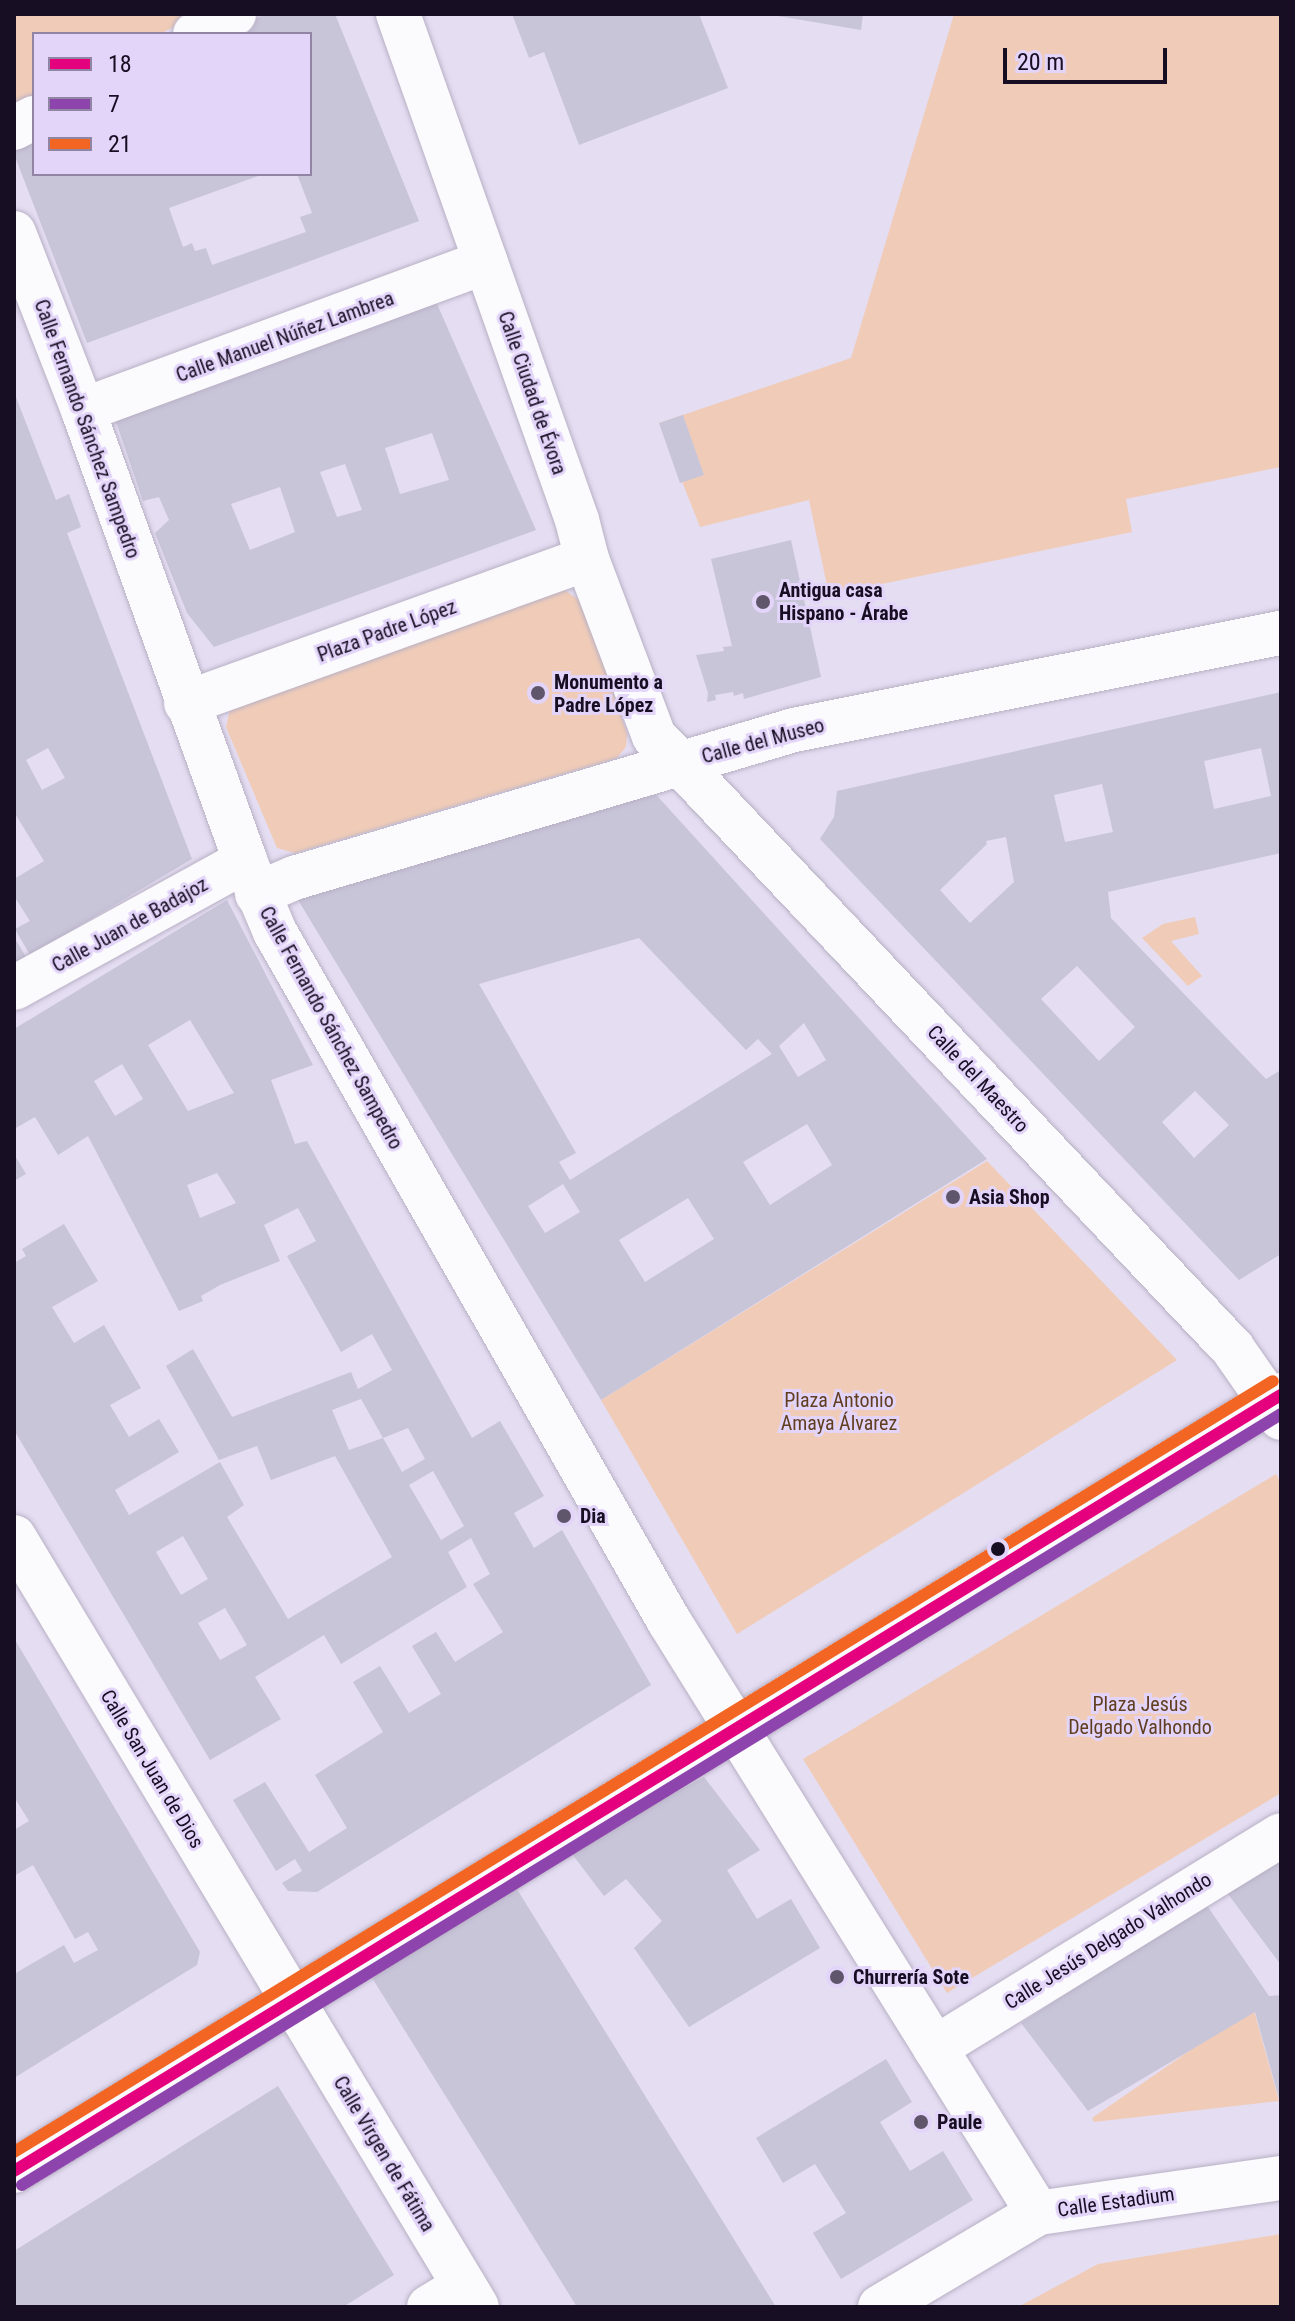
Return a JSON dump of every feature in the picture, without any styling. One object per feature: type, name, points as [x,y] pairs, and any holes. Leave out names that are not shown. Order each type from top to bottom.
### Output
[{"type":"street","points":[[199,32],[234,14]]},
{"type":"street","name":"Calle Ciudad de Évora","points":[[398,14],[587,559],[654,736],[679,763]]},
{"type":"street","points":[[14,128],[32,119]]},
{"type":"street","name":"Calle Fernando Sánchez Sampedro","points":[[14,233],[83,410],[251,878],[298,973],[669,1621],[735,1729]]},
{"type":"street","name":"Calle Manuel Núñez Lambrea","points":[[83,410],[486,262]]},
{"type":"street","name":"Plaza Padre López","points":[[186,703],[587,559]]},
{"type":"street","name":"Calle del Museo","points":[[251,878],[294,878],[794,730],[1281,633]]},
{"type":"street","name":"Calle del Maestro","points":[[679,763],[1233,1349],[1278,1405]]},
{"type":"street","name":"Calle Juan de Badajoz","points":[[14,988],[251,878]]},
{"type":"street","points":[[14,2171],[735,1729],[1278,1405]]},
{"type":"street","name":"Calle San Juan de Dios","points":[[14,1537],[291,2001]]},
{"type":"street","points":[[735,1729],[1038,2213]]},
{"type":"street","name":"Calle Jesús Delgado Valhondo","points":[[935,2048],[1281,1835]]},
{"type":"street","name":"Calle Virgen de Fátima","points":[[291,2001],[457,2300]]},
{"type":"street","name":"Calle Estadium","points":[[880,2307],[1038,2213],[1281,2178]]},
{"type":"green space","points":[[14,14],[199,14],[164,32],[32,32],[32,99],[14,109]]},
{"type":"green space","points":[[954,14],[1281,14],[1281,467],[1126,499],[1132,532],[829,595],[809,500],[700,527],[659,423],[851,358]]},
{"type":"green space","points":[[563,589],[582,602],[627,733],[626,747],[617,758],[295,853],[277,848],[226,727],[230,709]]},
{"type":"green space","points":[[1195,917],[1199,934],[1171,941],[1202,976],[1188,986],[1142,938],[1163,924]]},
{"type":"green space","name":"Plaza Antonio Amaya Álvarez","points":[[987,1161],[1177,1360],[737,1634],[601,1400]]},
{"type":"green space","name":"Plaza Jesús Delgado Valhondo","points":[[1276,1474],[1281,1483],[1281,1793],[947,1993],[803,1759]]},
{"type":"green space","points":[[1253,2007],[1279,2101],[1094,2122],[1092,2118]]},
{"type":"green space","points":[[1281,2234],[1281,2307],[1018,2307],[1098,2264]]},
{"type":"building","points":[[265,14],[335,14],[419,221],[87,343],[14,154],[14,143],[32,134],[32,176],[258,176],[169,208],[183,247],[192,243],[195,251],[206,248],[212,265],[306,232],[300,217],[312,213],[298,176],[312,176],[312,32],[230,32]]},
{"type":"building","points":[[512,14],[699,14],[728,88],[579,145],[544,52],[529,58]]},
{"type":"building","points":[[766,14],[863,14],[861,30]]},
{"type":"building","points":[[434,297],[536,530],[214,647],[187,613],[155,533],[169,520],[159,497],[143,501],[114,416]],"holes":[[[432,433],[449,480],[400,494],[385,448]],[[345,464],[362,510],[337,517],[320,472]],[[280,487],[295,532],[250,550],[231,504]]]},
{"type":"building","points":[[14,392],[56,500],[69,494],[81,527],[67,533],[192,859],[30,955],[15,929],[30,921],[14,896],[14,879],[44,861],[14,812]],"holes":[[[48,748],[65,778],[42,790],[26,760]]]},
{"type":"building","points":[[683,415],[704,475],[680,483],[659,423]]},
{"type":"building","name":"Antigua casa Hispano - Árabe","points":[[791,540],[821,677],[744,699],[743,693],[715,695],[716,700],[707,702],[708,693],[696,655],[724,651],[723,647],[732,646],[711,559]]},
{"type":"building","points":[[1281,692],[1281,853],[1108,892],[1111,918],[1266,1079],[1281,1070],[1281,1254],[1239,1280],[820,839],[834,817],[837,791]],"holes":[[[1261,748],[1271,796],[1214,809],[1204,761]],[[1102,784],[1113,832],[1065,842],[1054,795]],[[1006,837],[1014,882],[970,923],[940,890],[987,844],[986,841]],[[1077,966],[1135,1027],[1099,1061],[1041,999]],[[1195,1091],[1229,1125],[1194,1158],[1162,1122]]]},
{"type":"building","points":[[650,788],[987,1159],[601,1400],[295,895]],"holes":[[[639,938],[746,1050],[758,1039],[772,1054],[570,1180],[559,1162],[576,1153],[479,984]],[[804,1023],[826,1060],[798,1077],[779,1046]],[[807,1124],[832,1165],[770,1205],[743,1162]],[[563,1184],[580,1212],[545,1233],[528,1206]],[[688,1198],[714,1239],[645,1282],[619,1240]]]},
{"type":"building","points":[[227,900],[313,1065],[271,1080],[295,1144],[307,1141],[472,1438],[500,1421],[544,1496],[514,1513],[534,1548],[562,1530],[651,1685],[317,1892],[288,1891],[282,1883],[302,1871],[295,1859],[276,1871],[233,1800],[265,1782],[309,1852],[347,1828],[315,1775],[383,1732],[353,1682],[380,1666],[409,1713],[441,1694],[412,1646],[436,1632],[455,1662],[503,1632],[473,1584],[490,1574],[471,1538],[448,1552],[467,1587],[341,1664],[324,1635],[255,1677],[281,1719],[210,1760],[14,1430],[14,1263],[26,1256],[22,1249],[64,1224],[98,1281],[52,1307],[74,1343],[104,1325],[141,1388],[110,1405],[129,1437],[159,1419],[179,1452],[115,1490],[129,1515],[220,1462],[244,1505],[227,1517],[288,1619],[392,1557],[335,1456],[271,1480],[257,1446],[219,1460],[166,1366],[193,1349],[232,1417],[351,1372],[358,1389],[392,1370],[372,1334],[341,1352],[287,1256],[316,1241],[298,1208],[264,1225],[280,1261],[220,1285],[201,1296],[203,1301],[179,1311],[88,1136],[58,1155],[35,1117],[14,1129],[14,1029]],"holes":[[[190,1020],[234,1093],[188,1111],[148,1045]],[[122,1064],[143,1099],[115,1116],[94,1081]],[[217,1173],[236,1203],[200,1218],[187,1185]],[[361,1399],[383,1438],[349,1450],[332,1410]],[[408,1428],[425,1459],[402,1472],[383,1438]],[[433,1471],[464,1526],[441,1540],[409,1485]],[[183,1536],[208,1579],[181,1595],[156,1552]],[[225,1608],[247,1645],[220,1660],[198,1623]]]},
{"type":"building","points":[[14,937],[26,957],[14,964]]},
{"type":"building","points":[[14,1154],[26,1174],[14,1181]]},
{"type":"building","points":[[14,1638],[200,1952],[197,1965],[14,2078],[14,1974],[64,1945],[74,1963],[98,1950],[88,1932],[75,1939],[33,1865],[14,1876],[14,1830],[29,1821],[14,1797]]},
{"type":"building","points":[[704,1777],[760,1850],[727,1870],[757,1919],[791,1899],[820,1948],[689,2027],[634,1948],[662,1921],[626,1879],[604,1896],[569,1850]]},
{"type":"building","points":[[1281,1845],[1281,1965],[1219,1882]]},
{"type":"building","points":[[515,1886],[776,2307],[577,2307],[369,1973]]},
{"type":"building","points":[[1206,1904],[1269,1996],[1281,1995],[1281,2106],[1255,2012],[1088,2111],[1021,2023]]},
{"type":"building","points":[[886,2059],[912,2102],[880,2122],[910,2171],[943,2151],[973,2200],[841,2279],[813,2233],[846,2213],[815,2164],[783,2183],[756,2138]]},
{"type":"building","points":[[278,2086],[394,2275],[343,2307],[14,2307],[14,2251]]},
{"type":"transit line","name":"21","points":[[14,2152],[1273,1381]]},
{"type":"transit line","name":"18","points":[[14,2171],[1281,1395]]},
{"type":"transit line","name":"7","points":[[22,2185],[1281,1414]]},
{"type":"place","name":"Antigua casa Hispano - Árabe","points":[[763,602]]},
{"type":"place","name":"Monumento a Padre López","points":[[538,693]]},
{"type":"place","name":"Asia Shop","points":[[953,1197]]},
{"type":"place","name":"Dia","points":[[564,1516]]},
{"type":"place","name":"Churrería Sote","points":[[837,1977]]},
{"type":"place","name":"Paule","points":[[921,2122]]}]
